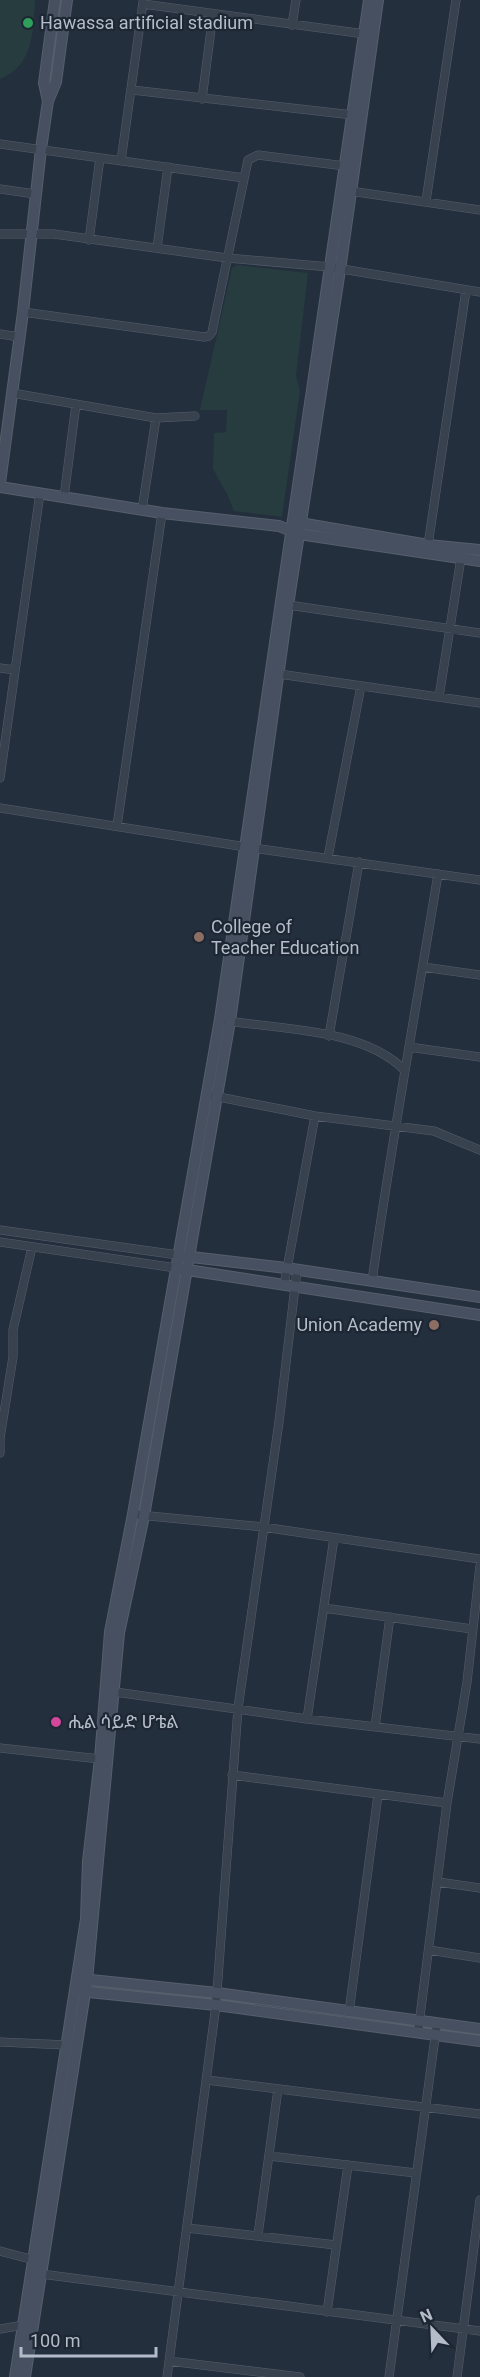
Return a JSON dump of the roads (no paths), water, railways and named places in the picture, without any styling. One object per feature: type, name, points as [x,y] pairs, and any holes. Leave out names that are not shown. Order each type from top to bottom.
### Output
[{"type":"main road","points":[[48,101],[44,83],[55,0]]},
{"type":"main road","points":[[67,0],[56,82],[48,101],[41,149],[0,485],[162,513],[480,550]]},
{"type":"main road","points":[[335,269],[345,166],[369,0]]},
{"type":"main road","points":[[25,2377],[42,2274],[82,1985],[94,1920],[97,1862],[119,1633],[182,1269],[190,1257],[295,528],[335,269],[350,191],[378,0]]},
{"type":"main road","points":[[295,528],[480,561]]},
{"type":"main road","points":[[250,847],[279,674],[295,528]]},
{"type":"main road","points":[[182,1269],[178,1255],[212,1096]]},
{"type":"main road","points":[[178,1255],[292,1269],[480,1298]]},
{"type":"main road","points":[[182,1269],[480,1315]]},
{"type":"main road","points":[[15,2377],[67,2045],[82,1985],[88,1861],[100,1759],[110,1632],[139,1515]]},
{"type":"main road","points":[[82,1985],[217,1993],[349,2012],[419,2027]]},
{"type":"main road","points":[[82,1985],[216,2005],[436,2029],[480,2029]]},
{"type":"main road","points":[[436,2029],[480,2041]]},
{"type":"street","points":[[292,25],[296,0]]},
{"type":"street","points":[[426,201],[456,0]]},
{"type":"street","points":[[121,161],[143,2],[213,14],[365,34]]},
{"type":"street","points":[[202,99],[213,14]]},
{"type":"street","points":[[132,90],[353,115]]},
{"type":"street","points":[[0,144],[244,178]]},
{"type":"street","points":[[22,312],[207,337],[212,332],[248,160],[258,155],[345,166]]},
{"type":"street","points":[[89,240],[100,158]]},
{"type":"street","points":[[157,248],[168,167]]},
{"type":"street","points":[[0,189],[36,194]]},
{"type":"street","points":[[350,191],[480,210]]},
{"type":"street","points":[[0,234],[54,234],[227,258],[335,269],[480,292]]},
{"type":"street","points":[[428,545],[466,290]]},
{"type":"street","points":[[0,334],[19,337]]},
{"type":"street","points":[[12,393],[156,418],[195,416]]},
{"type":"street","points":[[64,497],[76,404]]},
{"type":"street","points":[[142,510],[156,418]]},
{"type":"street","points":[[0,778],[40,493]]},
{"type":"street","points":[[117,826],[162,513]]},
{"type":"street","points":[[439,697],[461,558]]},
{"type":"street","points":[[288,605],[480,633]]},
{"type":"street","points":[[0,668],[15,670]]},
{"type":"street","points":[[279,674],[480,703]]},
{"type":"street","points":[[328,857],[361,686]]},
{"type":"street","points":[[0,808],[480,880]]},
{"type":"street","points":[[329,1035],[359,862]]},
{"type":"street","points":[[372,1281],[394,1125],[410,1047],[438,873]]},
{"type":"street","points":[[423,967],[480,975]]},
{"type":"street","points":[[225,1020],[329,1035],[374,1048],[390,1056],[405,1071]]},
{"type":"street","points":[[410,1047],[480,1057]]},
{"type":"street","points":[[212,1096],[315,1116],[434,1131],[480,1150]]},
{"type":"street","points":[[167,2377],[216,2005],[238,1708],[263,1527],[292,1269],[315,1116]]},
{"type":"street","points":[[0,1230],[178,1255]]},
{"type":"street","points":[[0,1242],[182,1269]]},
{"type":"street","points":[[0,1453],[0,1438],[13,1357],[14,1330],[32,1247]]},
{"type":"street","points":[[139,1515],[263,1527],[480,1559]]},
{"type":"street","points":[[307,1719],[334,1538]]},
{"type":"street","points":[[419,2027],[447,1803],[467,1682],[480,1566]]},
{"type":"street","points":[[324,1608],[472,1629]]},
{"type":"street","points":[[375,1727],[390,1617]]},
{"type":"street","points":[[115,1692],[307,1719],[480,1739]]},
{"type":"street","points":[[0,1748],[100,1759]]},
{"type":"street","points":[[232,1775],[447,1803]]},
{"type":"street","points":[[349,2012],[378,1795]]},
{"type":"street","points":[[438,1882],[480,1888]]},
{"type":"street","points":[[429,1950],[480,1958]]},
{"type":"street","points":[[389,2377],[436,2029]]},
{"type":"street","points":[[0,2042],[67,2045]]},
{"type":"street","points":[[207,2080],[480,2114]]},
{"type":"street","points":[[258,2235],[278,2089]]},
{"type":"street","points":[[269,2156],[416,2174]]},
{"type":"street","points":[[327,2312],[348,2165]]},
{"type":"street","points":[[457,2377],[463,2329],[476,2263],[480,2200]]},
{"type":"street","points":[[187,2228],[336,2245]]},
{"type":"street","points":[[0,2251],[34,2260]]},
{"type":"street","points":[[42,2274],[480,2331]]},
{"type":"street","points":[[0,2329],[24,2325]]},
{"type":"street","points":[[169,2361],[241,2373],[300,2377]]},
{"type":"place","name":"Hawassa artificial stadium","points":[[28,23]]},
{"type":"place","name":"College of Teacher Education","points":[[199,937]]},
{"type":"place","name":"Union Academy","points":[[434,1325]]},
{"type":"place","name":"ሒል ሳይድ ሆቴል","points":[[56,1722]]}]
